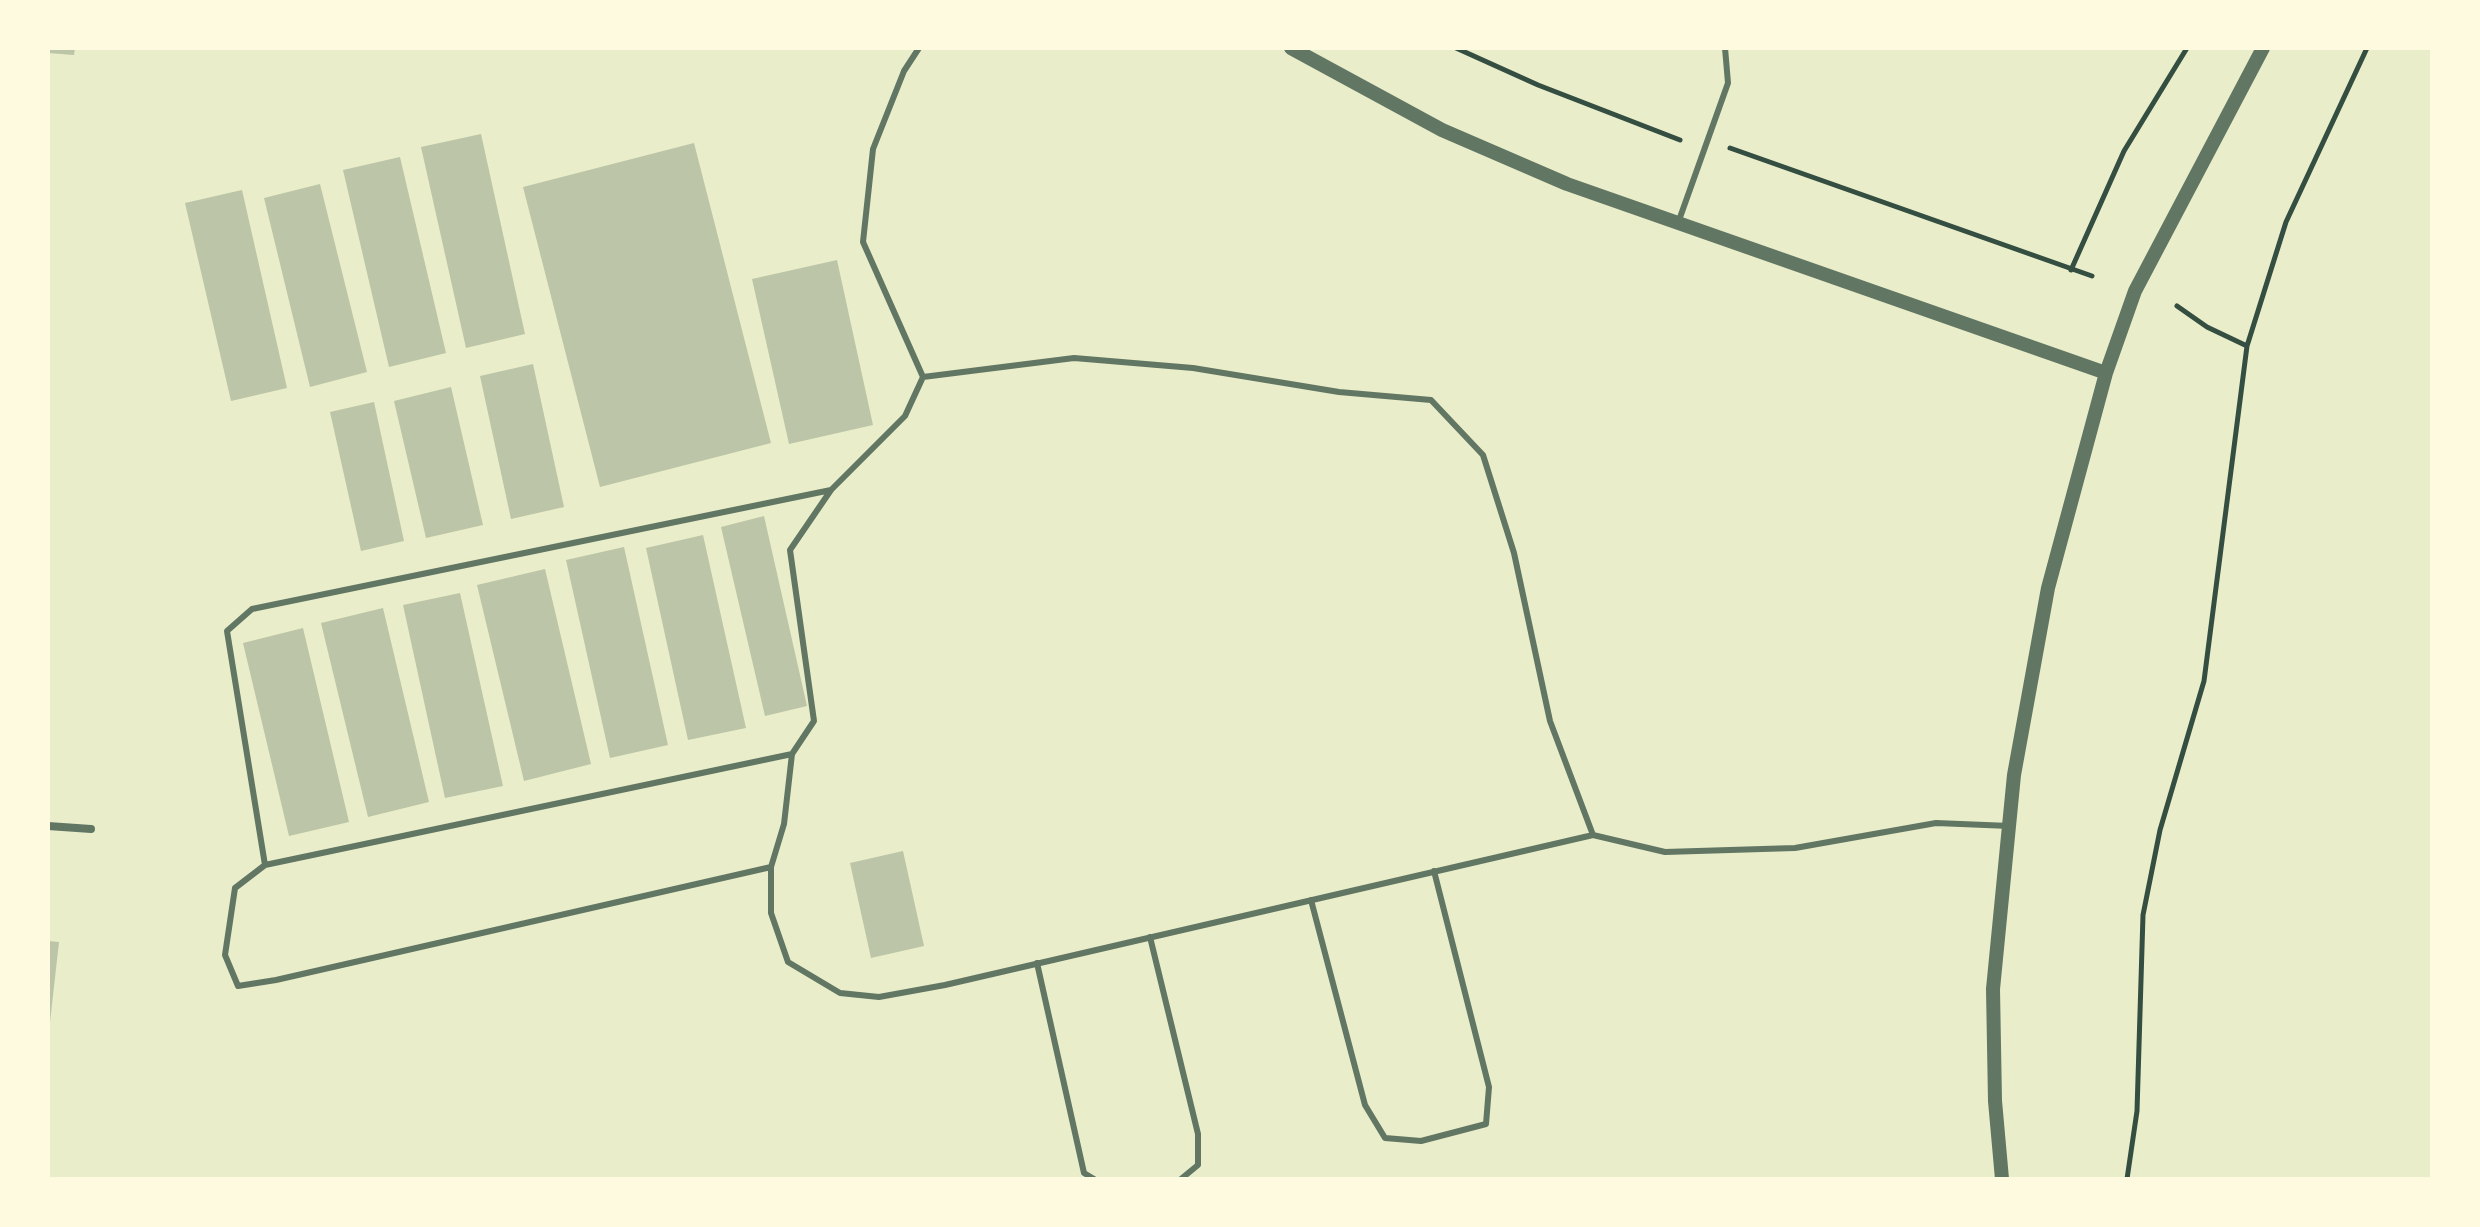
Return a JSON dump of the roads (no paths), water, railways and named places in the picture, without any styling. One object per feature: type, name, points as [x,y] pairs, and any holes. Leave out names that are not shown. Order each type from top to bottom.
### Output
[{"type":"street","points":[[1291,48],[1442,130],[1567,184],[2106,373]]},
{"type":"street","points":[[2002,1179],[1995,1101],[1993,989],[2014,775],[2048,588],[2106,373],[2135,291],[2263,48]]},
{"type":"street","points":[[48,826],[91,829]]},
{"type":"lane","points":[[919,48],[904,71],[873,149],[863,242],[923,377],[905,416],[831,490],[790,550],[814,721],[792,754],[784,824],[771,867],[771,913],[788,962],[840,993],[879,997],[1593,835],[1665,852],[1795,848],[1936,823],[2010,826]]},
{"type":"lane","points":[[1678,223],[1728,83],[1725,48]]},
{"type":"lane","points":[[923,377],[1074,358],[1193,368],[1339,392],[1431,400],[1483,455],[1514,553],[1550,721],[1593,835]]},
{"type":"lane","points":[[265,865],[227,631],[252,609],[831,490]]},
{"type":"lane","points":[[771,867],[238,986],[225,955],[235,888],[265,865],[792,754]]},
{"type":"lane","points":[[1311,900],[1365,1105],[1385,1138],[1421,1141],[1486,1124],[1489,1087],[1434,871]]},
{"type":"lane","points":[[1150,937],[1198,1134],[1198,1165],[1181,1179]]},
{"type":"lane","points":[[1037,963],[1084,1173],[1094,1179]]}]
